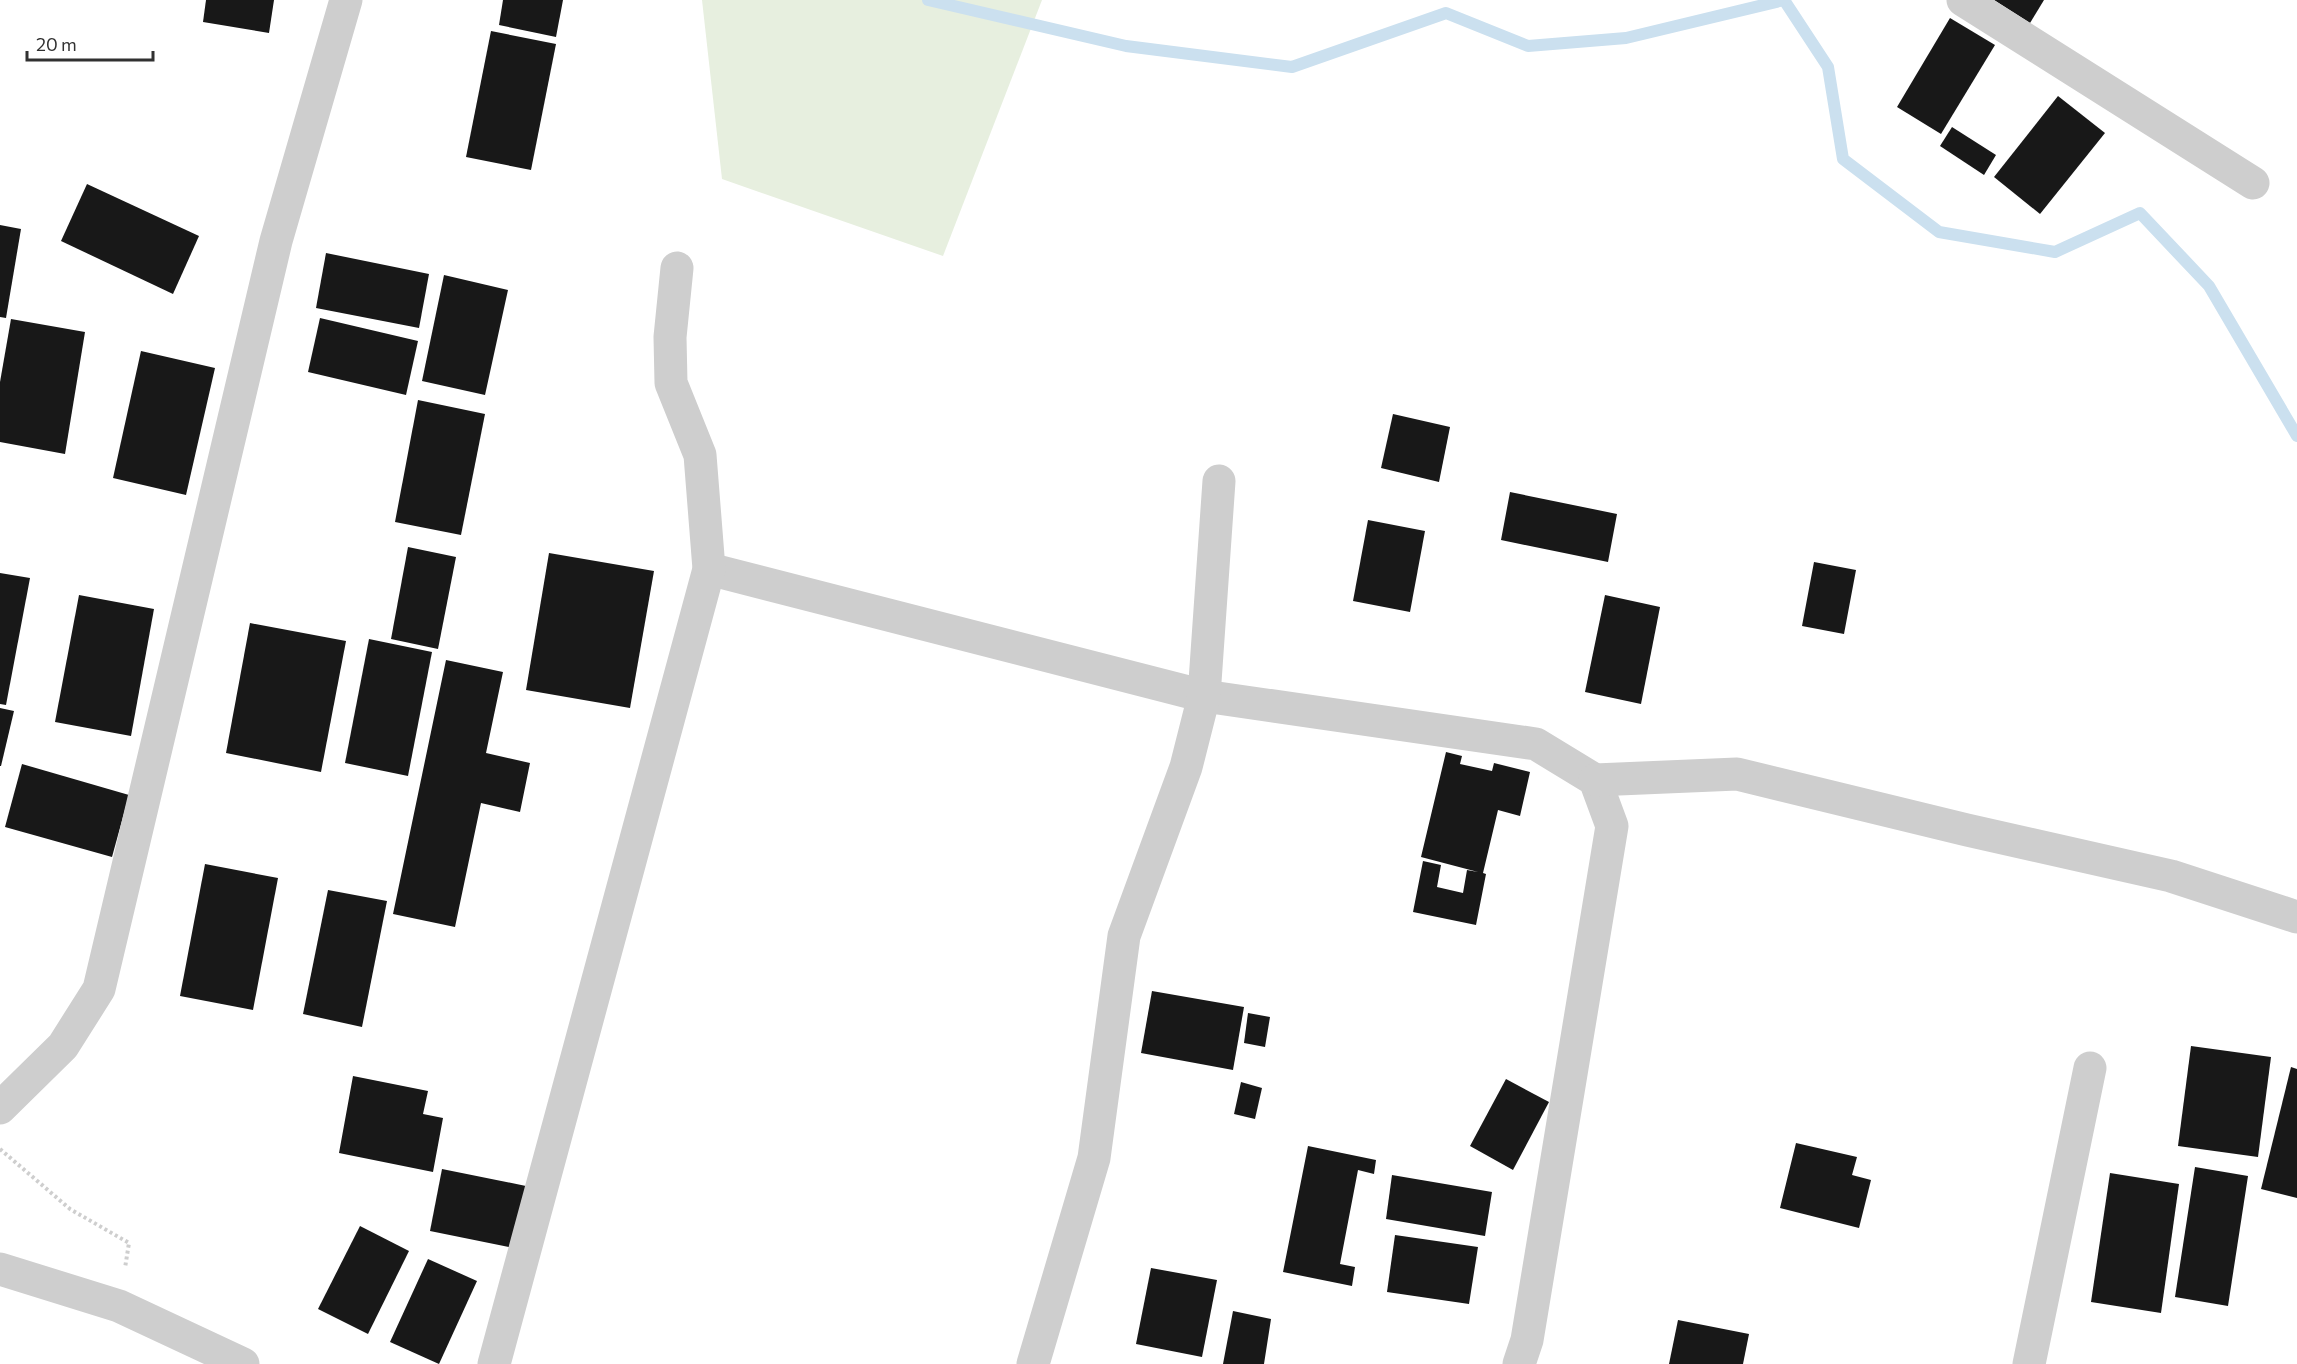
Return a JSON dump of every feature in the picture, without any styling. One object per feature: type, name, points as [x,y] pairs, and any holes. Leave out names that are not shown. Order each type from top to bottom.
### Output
[{"type":"street","points":[[0,1108],[63,1046],[99,988],[276,242],[346,0]]},
{"type":"street","points":[[1964,0],[2253,183]]},
{"type":"street","points":[[494,1364],[709,569],[700,455],[671,383],[670,338],[676,268]]},
{"type":"street","points":[[1033,1364],[1094,1158],[1124,936],[1186,767],[1204,696],[1219,481]]},
{"type":"street","points":[[709,569],[1204,696],[1536,744],[1595,780],[1737,774],[1967,830],[2171,876],[2297,917]]},
{"type":"street","points":[[1520,1364],[1527,1340],[1612,826],[1595,780]]},
{"type":"street","points":[[2030,1364],[2090,1068]]},
{"type":"street","points":[[0,1269],[118,1306],[243,1364]]},
{"type":"path","points":[[0,1149],[70,1209],[129,1243],[118,1306]]},
{"type":"green space","points":[[702,0],[1042,0],[943,256],[722,179]]},
{"type":"building","points":[[206,0],[274,0],[269,33],[203,22]]},
{"type":"building","points":[[503,0],[563,0],[556,37],[499,25]]},
{"type":"building","points":[[1994,0],[2044,0],[2030,23]]},
{"type":"building","points":[[1950,18],[1995,45],[1941,134],[1897,107]]},
{"type":"building","points":[[491,31],[556,44],[531,170],[466,157]]},
{"type":"building","points":[[2058,96],[2105,133],[2040,214],[1994,177]]},
{"type":"building","points":[[1952,127],[1996,155],[1984,175],[1940,146]]},
{"type":"building","points":[[87,184],[199,236],[173,294],[61,241]]},
{"type":"building","points":[[0,225],[21,229],[6,318],[0,317]]},
{"type":"building","points":[[326,253],[429,274],[419,328],[316,308]]},
{"type":"building","points":[[444,275],[508,290],[485,395],[422,381]]},
{"type":"building","points":[[320,318],[418,341],[406,395],[308,372]]},
{"type":"building","points":[[11,319],[85,332],[65,454],[0,442],[0,382]]},
{"type":"building","points":[[141,351],[215,368],[186,495],[113,478]]},
{"type":"building","points":[[418,400],[485,414],[461,535],[395,522]]},
{"type":"building","points":[[1393,414],[1450,427],[1439,482],[1381,468]]},
{"type":"building","points":[[1510,492],[1617,514],[1608,562],[1501,540]]},
{"type":"building","points":[[1368,520],[1425,531],[1410,612],[1353,601]]},
{"type":"building","points":[[408,547],[456,557],[438,649],[391,639]]},
{"type":"building","points":[[549,553],[654,571],[630,708],[526,690]]},
{"type":"building","points":[[1814,562],[1856,570],[1844,634],[1802,626]]},
{"type":"building","points":[[0,573],[30,578],[6,705],[0,704]]},
{"type":"building","points":[[79,595],[154,609],[131,736],[55,722]]},
{"type":"building","points":[[1605,595],[1660,607],[1641,704],[1585,692]]},
{"type":"building","points":[[250,623],[346,641],[321,772],[226,753]]},
{"type":"building","points":[[369,639],[432,652],[408,776],[345,763]]},
{"type":"building","points":[[446,660],[503,672],[486,753],[530,763],[520,812],[481,803],[455,927],[393,914]]},
{"type":"building","points":[[0,708],[14,711],[1,766],[0,766]]},
{"type":"building","points":[[1446,752],[1462,756],[1460,764],[1492,771],[1494,763],[1530,772],[1520,816],[1498,810],[1483,873],[1486,874],[1476,925],[1413,912],[1423,861],[1441,865],[1437,887],[1463,893],[1467,870],[1478,872],[1421,857]]},
{"type":"building","points":[[22,764],[129,795],[112,857],[5,827]]},
{"type":"building","points":[[205,864],[278,878],[253,1010],[180,996]]},
{"type":"building","points":[[328,890],[387,901],[362,1027],[303,1014]]},
{"type":"building","points":[[1152,991],[1244,1007],[1233,1070],[1141,1053]]},
{"type":"building","points":[[1248,1013],[1270,1017],[1265,1047],[1244,1043]]},
{"type":"building","points":[[2191,1046],[2271,1057],[2258,1157],[2178,1146]]},
{"type":"building","points":[[2291,1067],[2297,1069],[2297,1198],[2261,1189]]},
{"type":"building","points":[[353,1076],[428,1091],[423,1114],[443,1118],[433,1172],[339,1153]]},
{"type":"building","points":[[1506,1079],[1549,1102],[1513,1170],[1470,1146]]},
{"type":"building","points":[[1241,1082],[1262,1088],[1255,1119],[1234,1114]]},
{"type":"building","points":[[1796,1143],[1857,1157],[1852,1175],[1871,1180],[1859,1228],[1780,1208]]},
{"type":"building","points":[[1308,1146],[1376,1160],[1374,1174],[1358,1170],[1340,1264],[1355,1267],[1352,1286],[1283,1272]]},
{"type":"building","points":[[2195,1167],[2248,1176],[2228,1306],[2175,1297]]},
{"type":"building","points":[[442,1169],[526,1186],[514,1248],[430,1231]]},
{"type":"building","points":[[2110,1173],[2179,1184],[2161,1313],[2091,1302]]},
{"type":"building","points":[[1392,1175],[1492,1192],[1485,1236],[1386,1219]]},
{"type":"building","points":[[360,1226],[409,1251],[368,1334],[318,1309]]},
{"type":"building","points":[[1395,1235],[1478,1247],[1469,1304],[1387,1292]]},
{"type":"building","points":[[428,1259],[477,1281],[439,1364],[390,1342]]},
{"type":"building","points":[[1151,1268],[1217,1280],[1202,1357],[1136,1344]]},
{"type":"building","points":[[1233,1311],[1271,1319],[1264,1364],[1223,1364]]},
{"type":"building","points":[[1678,1320],[1749,1334],[1743,1364],[1669,1364]]},
{"type":"waterway","points":[[928,0],[1126,46],[1292,67],[1446,13],[1528,46],[1626,38],[1784,0],[1828,67],[1843,159],[1939,232],[2055,252],[2140,213],[2209,286],[2297,436]]}]
